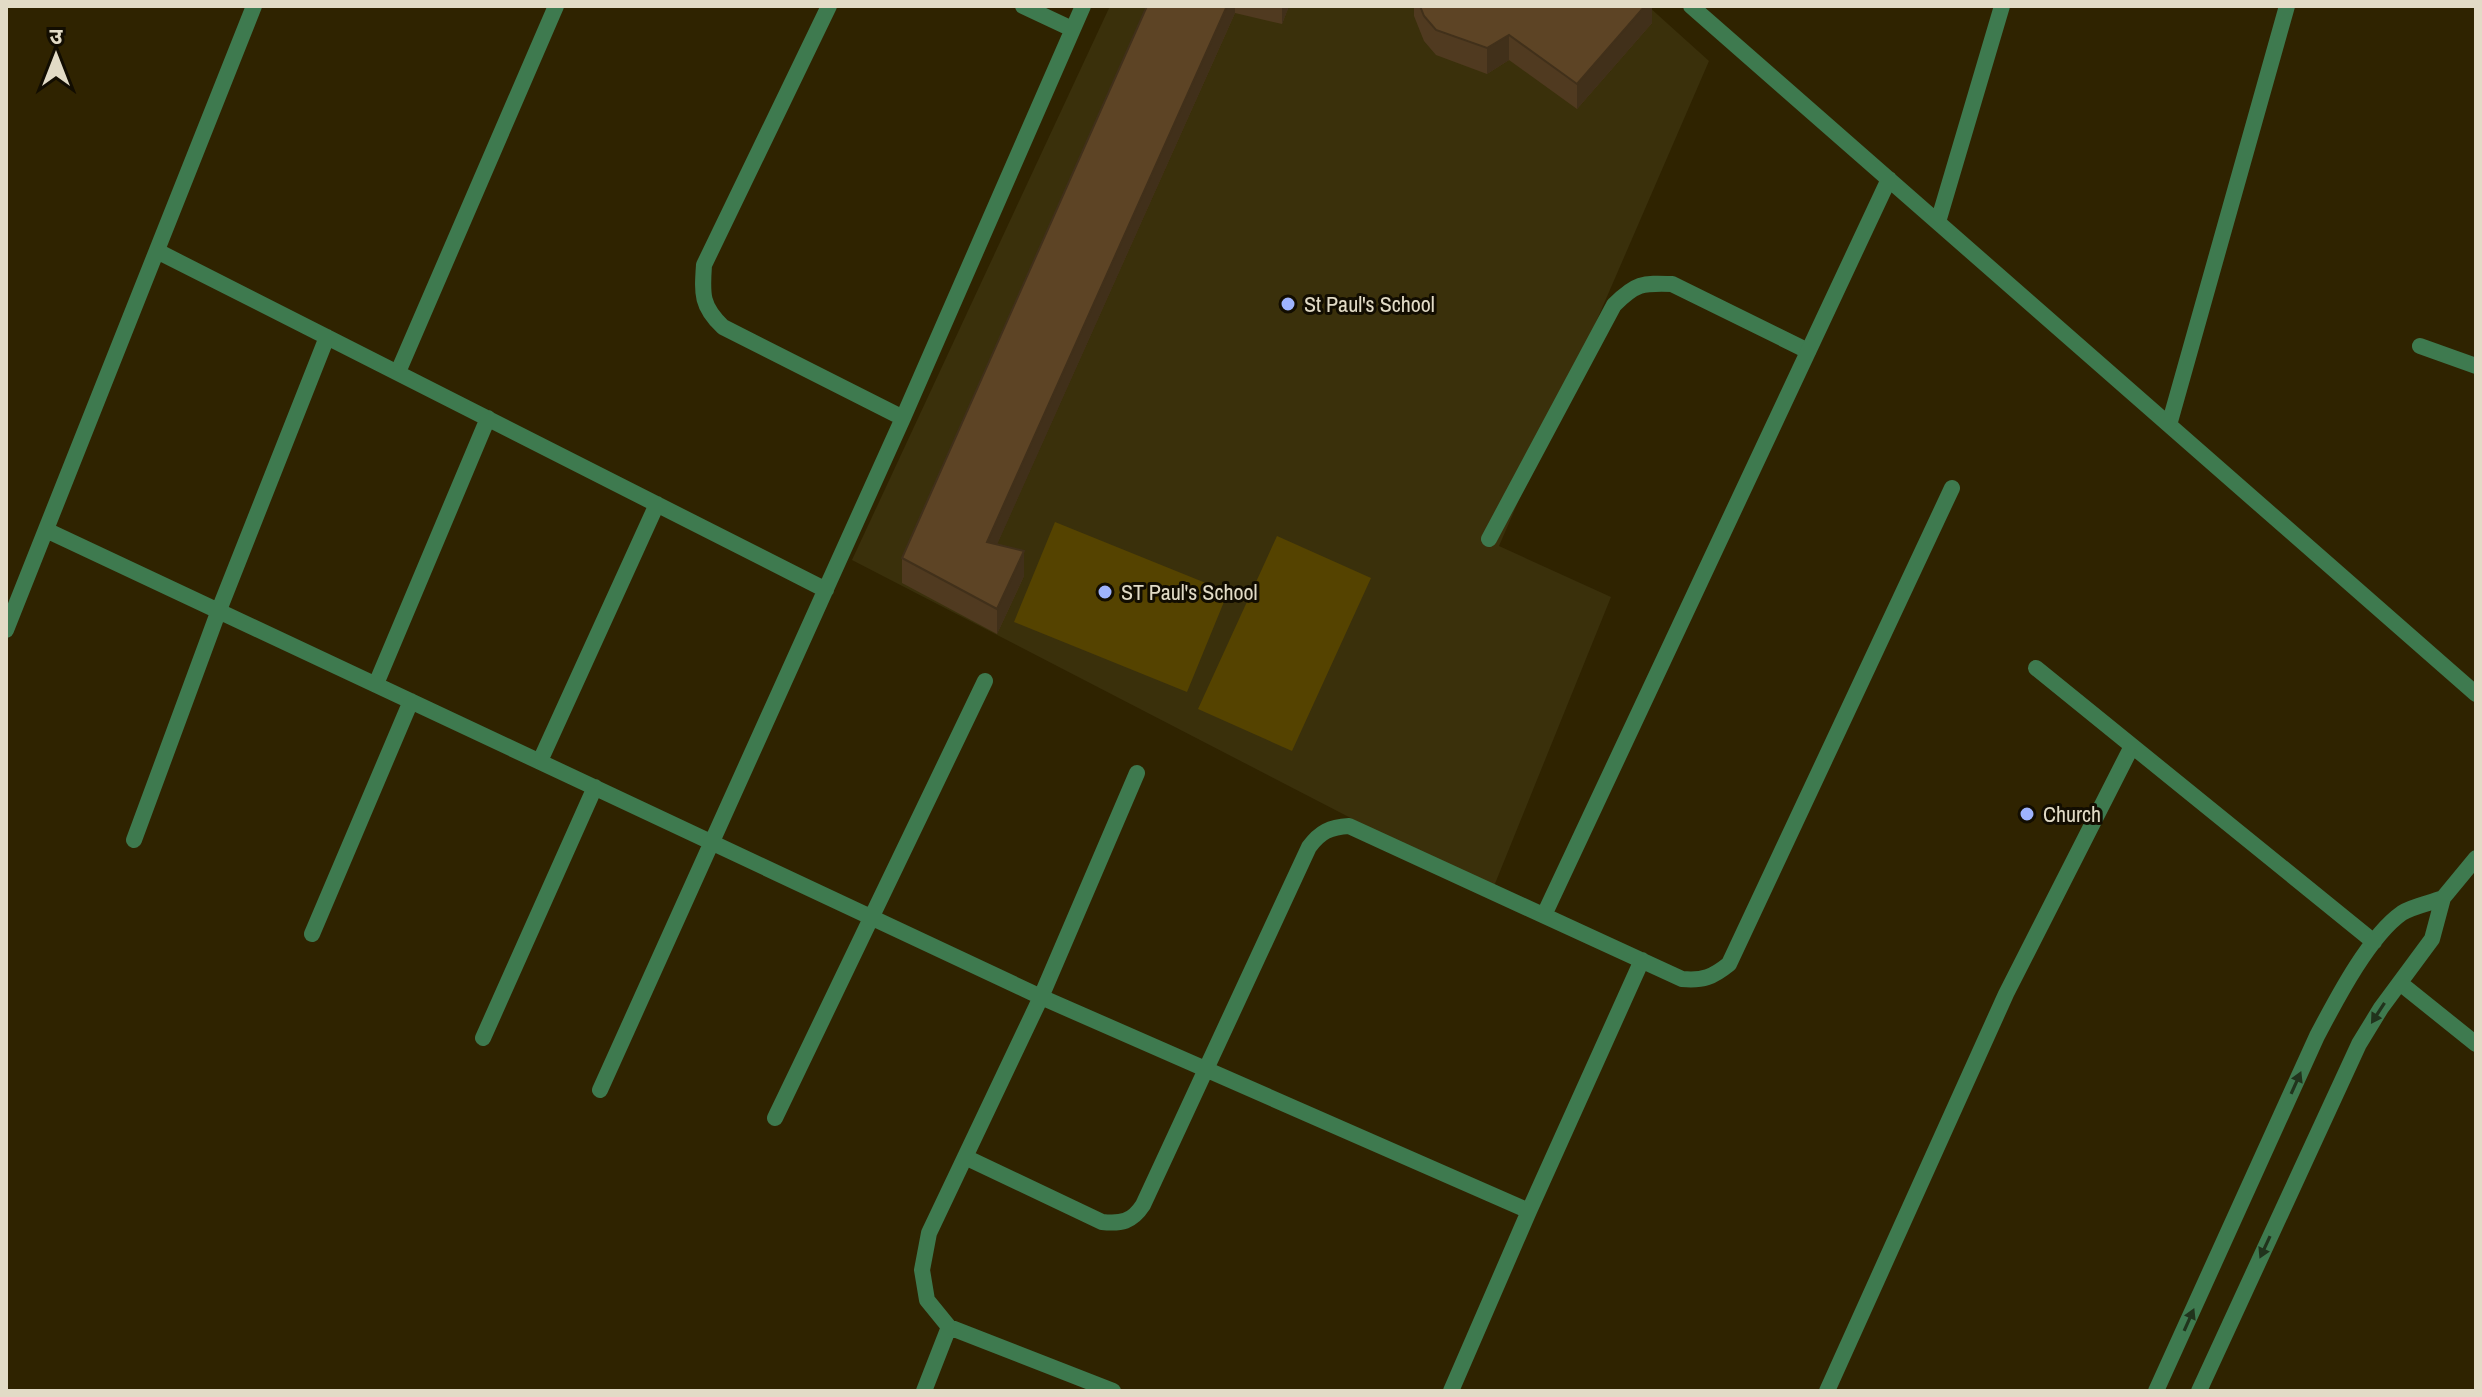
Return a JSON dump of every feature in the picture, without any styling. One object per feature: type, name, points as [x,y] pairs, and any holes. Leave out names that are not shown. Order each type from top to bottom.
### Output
[{"type":"street","points":[[6,630],[159,252],[254,6]]},
{"type":"street","points":[[398,372],[556,6]]},
{"type":"street","points":[[829,6],[704,265],[702,293],[709,314],[723,327],[903,418]]},
{"type":"street","points":[[1023,6],[1072,29]]},
{"type":"street","points":[[600,1090],[903,418],[1083,6]]},
{"type":"street","points":[[1691,6],[1713,14],[1889,179],[2476,694]]},
{"type":"street","points":[[1938,222],[2002,6]]},
{"type":"street","points":[[2169,425],[2287,6]]},
{"type":"street","points":[[1544,915],[1889,179]]},
{"type":"street","points":[[159,252],[826,590]]},
{"type":"street","points":[[1489,539],[1614,305],[1630,288],[1672,284],[1808,351]]},
{"type":"street","points":[[134,840],[219,610],[327,337]]},
{"type":"street","points":[[2420,346],[2476,366]]},
{"type":"street","points":[[376,684],[488,418]]},
{"type":"street","points":[[965,1157],[1102,1222],[1118,1224],[1134,1219],[1309,847],[1319,834],[1333,827],[1349,826],[1682,979],[1698,981],[1712,977],[1729,964],[1952,488]]},
{"type":"street","points":[[540,761],[657,504]]},
{"type":"street","points":[[46,530],[1041,997],[1529,1211]]},
{"type":"street","points":[[2036,668],[2374,942]]},
{"type":"street","points":[[775,1118],[985,681]]},
{"type":"street","points":[[312,934],[411,701]]},
{"type":"street","points":[[1827,1391],[2006,994],[2132,746]]},
{"type":"street","points":[[1113,1391],[949,1327],[927,1300],[922,1270],[929,1233],[1041,997],[1137,773]]},
{"type":"street","points":[[483,1038],[595,787]]},
{"type":"street","points":[[2199,1391],[2359,1044],[2432,939],[2443,898],[2476,858]]},
{"type":"street","points":[[2156,1391],[2317,1036],[2341,990],[2374,942],[2403,913],[2443,898]]},
{"type":"street","points":[[1451,1391],[1642,960]]},
{"type":"street","points":[[2400,983],[2476,1044]]},
{"type":"street","points":[[924,1391],[949,1327]]},
{"type":"shaded area","name":"St Paul's School","points":[[1110,6],[1648,6],[1709,61],[1499,546],[1611,597],[1492,891],[852,560]]},
{"type":"shaded area","points":[[1055,522],[1228,592],[1187,692],[1014,622]]},
{"type":"shaded area","points":[[1277,536],[1371,578],[1292,751],[1198,709]]},
{"type":"building","points":[[1147,6],[1227,6],[987,542],[1024,551],[997,609],[902,558]]},
{"type":"building","points":[[1420,6],[1645,6],[1577,84],[1509,35],[1487,48],[1436,30]]},
{"type":"place","name":"St Paul's School","points":[[1288,304]]},
{"type":"place","name":"ST Paul's School","points":[[1105,592]]},
{"type":"place","name":"Church","points":[[2027,814]]}]
